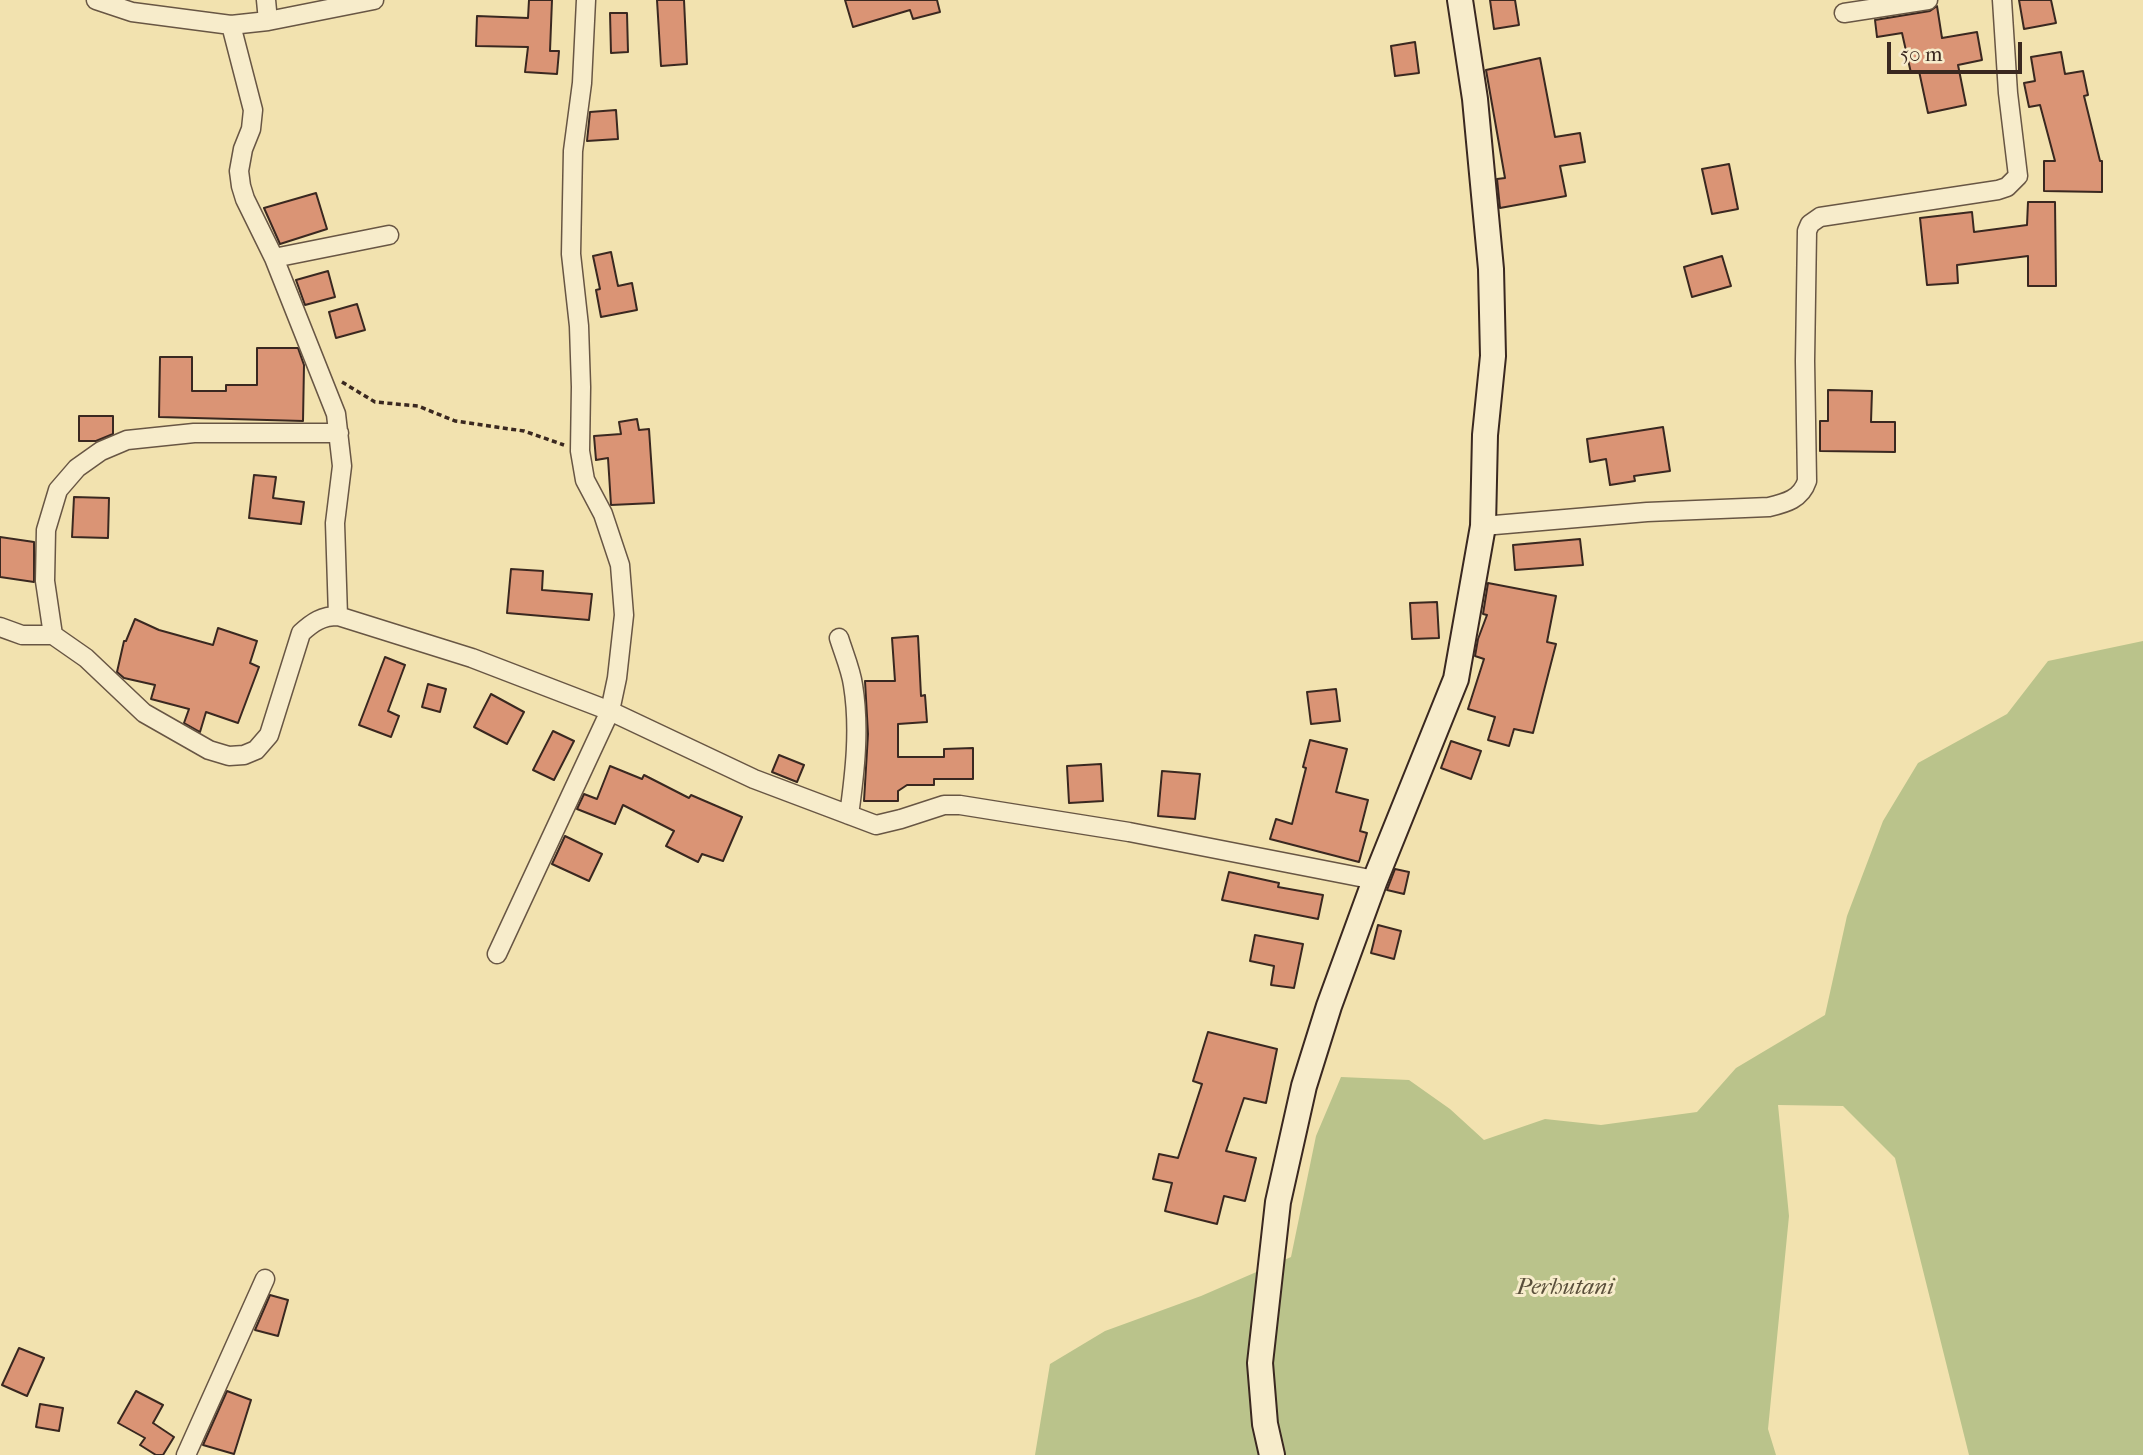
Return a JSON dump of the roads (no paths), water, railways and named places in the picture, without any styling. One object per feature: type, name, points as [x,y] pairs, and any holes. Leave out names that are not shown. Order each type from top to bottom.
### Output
[{"type":"street","points":[[96,0],[132,12],[231,25],[268,21],[374,0]]},
{"type":"street","points":[[267,0],[268,21]]},
{"type":"street","points":[[497,954],[610,711],[617,678],[624,615],[620,565],[603,514],[585,480],[580,451],[579,326],[571,254],[573,151],[582,83],[586,0]]},
{"type":"street","points":[[1272,1455],[1265,1424],[1260,1363],[1279,1202],[1304,1086],[1329,1006],[1375,880],[1456,679],[1483,526],[1485,435],[1493,356],[1491,270],[1475,99],[1461,0]]},
{"type":"street","points":[[1844,13],[1928,0]]},
{"type":"street","points":[[1483,526],[1647,512],[1769,507],[1788,502],[1804,490],[1807,481],[1805,361],[1810,223],[1820,217],[1998,190],[2014,183],[2018,176],[2008,93],[2002,0]]},
{"type":"street","points":[[231,25],[253,110],[251,129],[241,160],[241,186],[274,258],[337,414],[342,466],[335,537],[338,616]]},
{"type":"street","points":[[274,258],[389,235]]},
{"type":"street","points":[[53,635],[45,581],[46,530],[58,490],[77,468],[93,456],[127,440],[194,433],[340,433]]},
{"type":"street","points":[[0,628],[22,635],[53,635],[86,658],[144,713],[209,750],[229,756],[244,755],[256,750],[268,734],[301,633],[313,622],[327,616],[338,616],[472,657],[610,711],[754,779],[876,825],[901,820],[944,805],[960,805],[1129,832],[1375,880]]},
{"type":"street","points":[[839,639],[853,684],[856,731],[856,768],[849,814]]},
{"type":"street","points":[[186,1455],[265,1279]]},
{"type":"park label","name":"Perhutani","points":[[1565,1288]]}]
